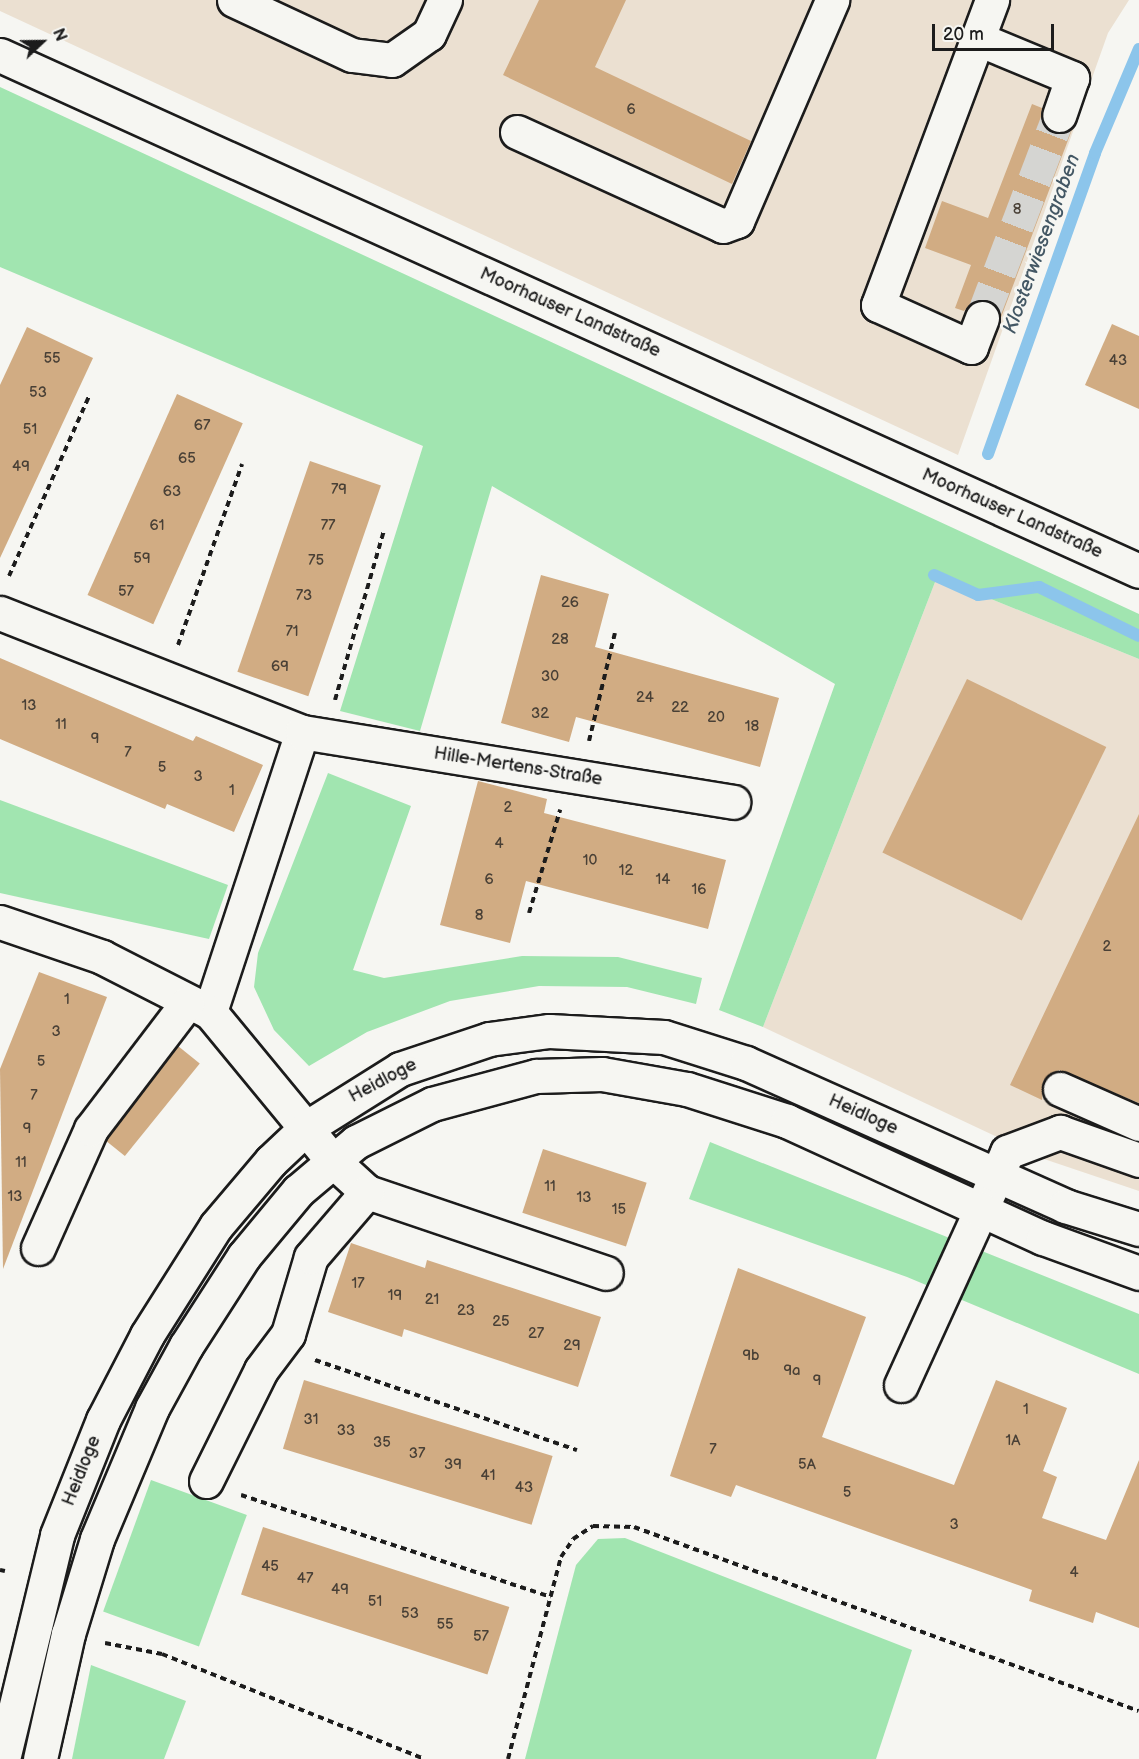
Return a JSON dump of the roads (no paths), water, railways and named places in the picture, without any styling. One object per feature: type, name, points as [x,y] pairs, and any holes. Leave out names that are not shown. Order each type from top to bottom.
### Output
[{"type":"street","points":[[234,0],[352,55],[392,60],[429,34],[445,0]]},
{"type":"street","points":[[517,132],[723,226],[737,221],[832,0]]},
{"type":"street","points":[[982,318],[971,347],[878,305],[992,0]]},
{"type":"street","points":[[978,39],[1072,78],[1059,115]]},
{"type":"street","name":"Moorhauser Landstraße","points":[[0,56],[1139,571]]},
{"type":"street","name":"Hille-Mertens-Straße","points":[[2,599],[166,678],[314,734],[733,802]]},
{"type":"street","points":[[38,1248],[91,1129],[198,1007],[314,734]]},
{"type":"street","points":[[0,922],[102,957],[198,1007],[332,1160],[367,1192],[606,1273]]},
{"type":"street","name":"Heidloge","points":[[3,1759],[54,1544],[103,1420],[147,1335],[216,1226],[306,1128],[372,1083],[456,1049],[549,1030],[609,1031],[664,1038],[746,1062],[1065,1206],[1139,1229]]},
{"type":"street","name":"Heidloge","points":[[40,1759],[81,1588],[152,1408],[244,1256],[332,1160],[390,1122],[470,1090],[536,1076],[602,1074],[718,1096],[787,1120],[981,1210],[1139,1272]]},
{"type":"street","points":[[1060,1089],[1139,1124]]},
{"type":"street","points":[[900,1385],[999,1176],[1007,1152],[1060,1132],[1139,1160]]},
{"type":"street","points":[[206,1481],[261,1370],[288,1334],[311,1257],[367,1192]]},
{"type":"waterway","name":"Klosterwiesengraben","points":[[988,454],[1095,153],[1139,49]]},
{"type":"waterway","name":"Klosterwiesengraben","points":[[934,575],[978,595],[1039,587],[1139,636]]},
{"type":"tunnel","points":[[982,318],[1059,115]]}]
